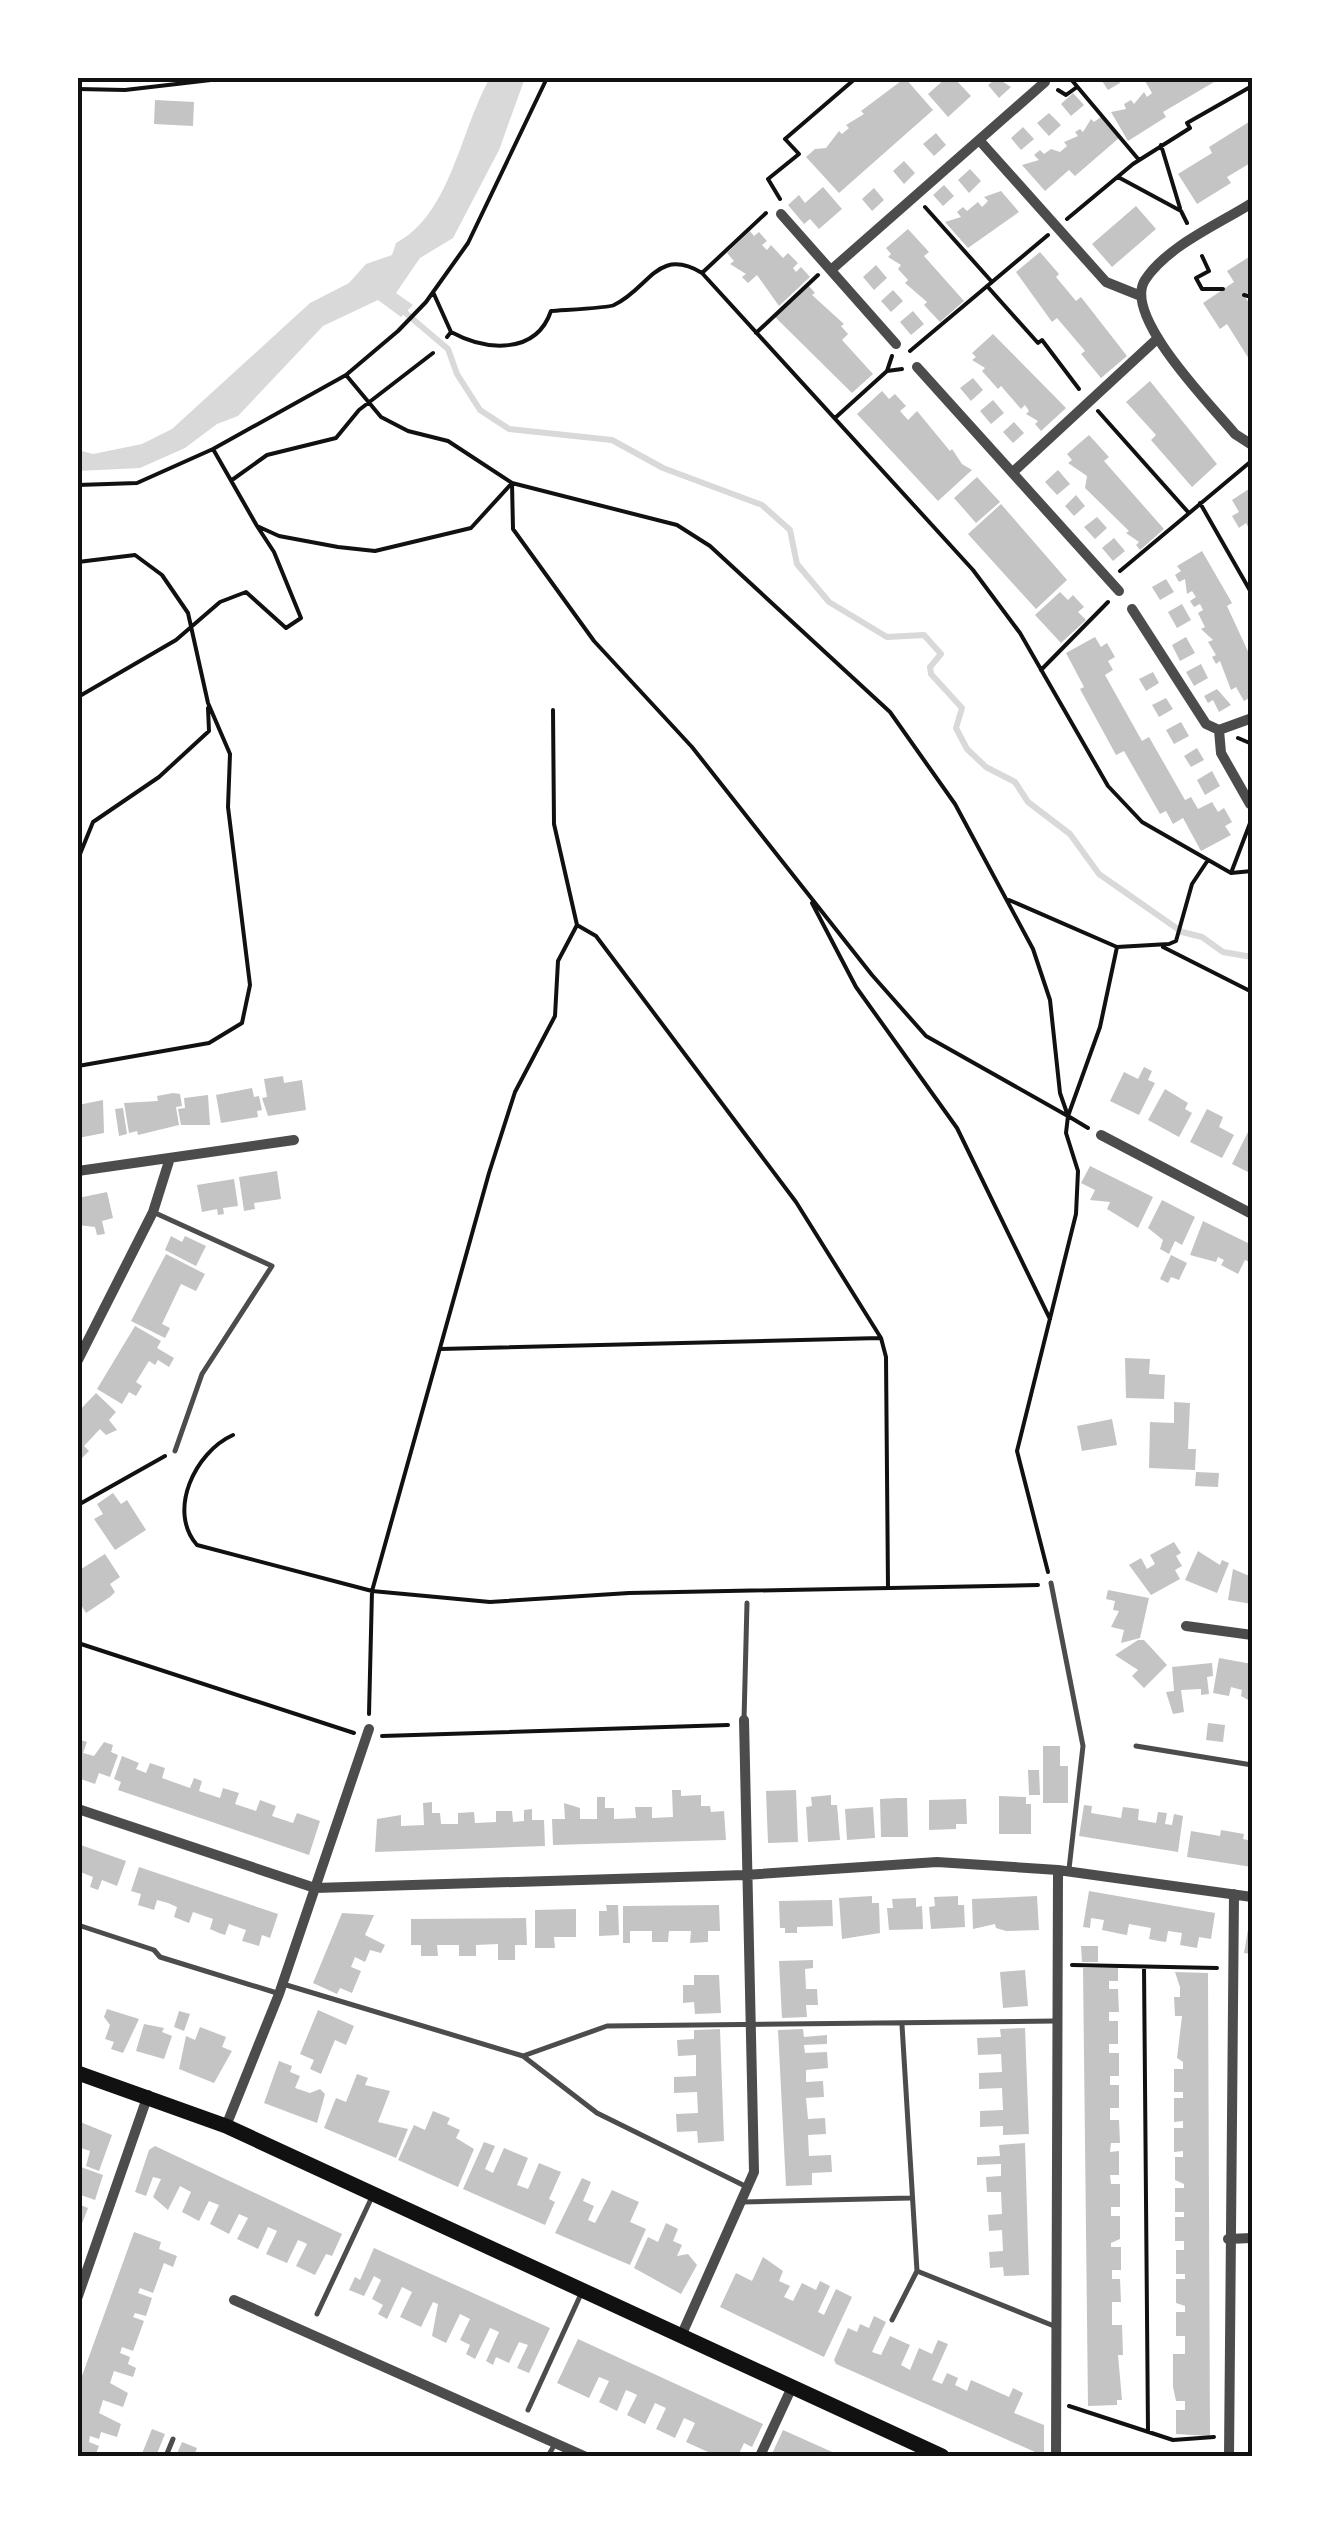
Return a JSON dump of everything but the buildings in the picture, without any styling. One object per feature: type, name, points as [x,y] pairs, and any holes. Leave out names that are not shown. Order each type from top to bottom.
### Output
[{"type":"main road","points":[[78,2072],[226,2126],[942,2456]]},
{"type":"street","points":[[829,268],[1045,82]]},
{"type":"street","points":[[980,141],[1106,282],[1141,296]]},
{"type":"street","points":[[1252,203],[1153,271],[1141,296],[1146,322],[1235,434],[1252,445]]},
{"type":"street","points":[[781,214],[896,344]]},
{"type":"street","points":[[1013,472],[1158,338]]},
{"type":"street","points":[[918,367],[1119,591]]},
{"type":"street","points":[[1132,608],[1194,710],[1220,730]]},
{"type":"street","points":[[1220,730],[1252,718]]},
{"type":"street","points":[[1220,730],[1220,753],[1250,804]]},
{"type":"street","points":[[1101,1135],[1252,1214]]},
{"type":"street","points":[[78,1170],[294,1140]]},
{"type":"street","points":[[78,1360],[153,1212],[170,1158]]},
{"type":"street","points":[[1186,1626],[1252,1636]]},
{"type":"street","points":[[682,2334],[754,2172],[744,1722]]},
{"type":"street","points":[[226,2126],[281,1989],[367,1733]]},
{"type":"street","points":[[78,1809],[315,1888],[745,1875],[937,1862],[1064,1871],[1252,1897]]},
{"type":"street","points":[[1056,2456],[1059,1965],[1064,1871]]},
{"type":"street","points":[[1228,2456],[1234,1894]]},
{"type":"street","points":[[78,2296],[148,2095]]},
{"type":"street","points":[[1228,2238],[1252,2238]]},
{"type":"street","points":[[234,2300],[584,2456]]},
{"type":"street","points":[[760,2456],[792,2387]]},
{"type":"lane","points":[[153,1212],[272,1266],[202,1374],[175,1451]]},
{"type":"lane","points":[[1051,1583],[1083,1746],[1064,1871]]},
{"type":"lane","points":[[744,1722],[747,1604]]},
{"type":"lane","points":[[1136,1746],[1252,1765]]},
{"type":"lane","points":[[78,1925],[154,1950],[160,1957],[523,2056],[597,2113],[748,2188]]},
{"type":"lane","points":[[523,2056],[607,2026],[1060,2021]]},
{"type":"lane","points":[[892,2320],[917,2271],[902,2025]]},
{"type":"lane","points":[[317,2314],[374,2192]]},
{"type":"lane","points":[[742,2202],[910,2198]]},
{"type":"lane","points":[[917,2271],[1059,2328]]},
{"type":"lane","points":[[528,2410],[584,2288]]},
{"type":"lane","points":[[166,2456],[173,2439]]},
{"type":"lane","points":[[548,2456],[554,2444]]},
{"type":"path","points":[[78,89],[125,90],[228,78]]},
{"type":"path","points":[[78,485],[137,483],[212,449],[346,375],[398,331],[426,302],[468,243],[502,181],[547,78]]},
{"type":"path","points":[[702,273],[780,199],[768,179],[799,154],[786,139],[856,78]]},
{"type":"path","points":[[1070,78],[1080,85],[1139,160]]},
{"type":"path","points":[[1080,85],[1082,78]]},
{"type":"path","points":[[906,354],[1118,176],[1190,128],[1188,123],[1252,86]]},
{"type":"path","points":[[1161,145],[1190,229]]},
{"type":"path","points":[[1118,176],[1181,211]]},
{"type":"path","points":[[915,196],[992,282]]},
{"type":"path","points":[[1202,256],[1208,271],[1196,278],[1202,289],[1222,289]]},
{"type":"path","points":[[433,292],[449,334],[518,347],[537,336],[551,311],[587,305],[613,307],[668,263],[680,263],[702,273],[974,570],[1041,670],[1108,786],[1142,822],[1231,872],[1252,872]]},
{"type":"path","points":[[756,332],[829,268]]},
{"type":"path","points":[[1244,295],[1252,297]]},
{"type":"path","points":[[835,418],[887,371],[896,344]]},
{"type":"path","points":[[232,480],[267,455],[336,438],[368,403],[433,353]]},
{"type":"path","points":[[346,375],[381,417],[408,431],[448,442],[512,484],[677,524],[710,546],[890,712],[955,804],[1033,949],[1050,1000],[1060,1093],[1068,1116]]},
{"type":"path","points":[[78,697],[192,628],[220,602],[246,592],[286,628],[302,618],[274,552],[212,449]]},
{"type":"path","points":[[1109,580],[1249,462]]},
{"type":"path","points":[[258,526],[279,536],[375,550],[471,528],[512,484]]},
{"type":"path","points":[[512,484],[514,529],[594,642],[692,746],[926,1036],[1101,1135]]},
{"type":"path","points":[[1200,502],[1252,594]]},
{"type":"path","points":[[78,562],[136,554],[162,575],[188,613],[208,704],[230,754],[228,807],[250,985],[242,1023],[209,1044],[78,1066]]},
{"type":"path","points":[[1041,670],[1119,591]]},
{"type":"path","points":[[78,859],[93,822],[159,776],[208,731],[208,704]]},
{"type":"path","points":[[367,1733],[372,1591],[515,1092],[555,1016],[558,960],[577,925],[554,824],[552,710]]},
{"type":"path","points":[[1231,872],[1252,818]]},
{"type":"path","points":[[1006,898],[1117,947],[1160,946],[1176,940],[1186,916],[1192,884],[1208,860]]},
{"type":"path","points":[[806,890],[856,987],[957,1128],[1050,1319]]},
{"type":"path","points":[[577,925],[596,936],[796,1202],[881,1338],[886,1357],[888,1588]]},
{"type":"path","points":[[1160,946],[1252,992]]},
{"type":"path","points":[[234,1435],[217,1442],[204,1456],[181,1511],[185,1532],[196,1545],[372,1591],[490,1602],[628,1593],[1051,1583],[1017,1451],[1076,1214],[1078,1172],[1066,1132],[1068,1116],[1100,1027],[1117,947]]},
{"type":"path","points":[[440,1349],[881,1338]]},
{"type":"path","points":[[78,1505],[175,1451]]},
{"type":"path","points":[[78,1643],[367,1733],[744,1722]]},
{"type":"path","points":[[1059,1965],[1232,1969]]},
{"type":"path","points":[[1144,1967],[1148,2431]]},
{"type":"path","points":[[1058,2402],[1173,2440],[1228,2436]]},
{"type":"shaded area","points":[[490,78],[525,78],[499,150],[453,238],[420,258],[396,293],[413,305],[401,317],[378,300],[323,326],[238,416],[217,424],[185,448],[140,468],[78,471],[78,450],[93,454],[142,444],[172,429],[310,303],[349,283],[366,264],[392,255],[396,243],[415,230],[442,192]]},
{"type":"waterway","points":[[402,310],[448,349],[457,374],[480,410],[509,429],[612,440],[663,468],[762,505],[790,530],[797,564],[829,602],[887,637],[924,635],[941,654],[930,667],[931,674],[962,708],[956,728],[967,749],[986,767],[1015,782],[1028,802],[1070,834],[1099,874],[1182,932],[1202,937],[1223,952],[1252,957]]}]
